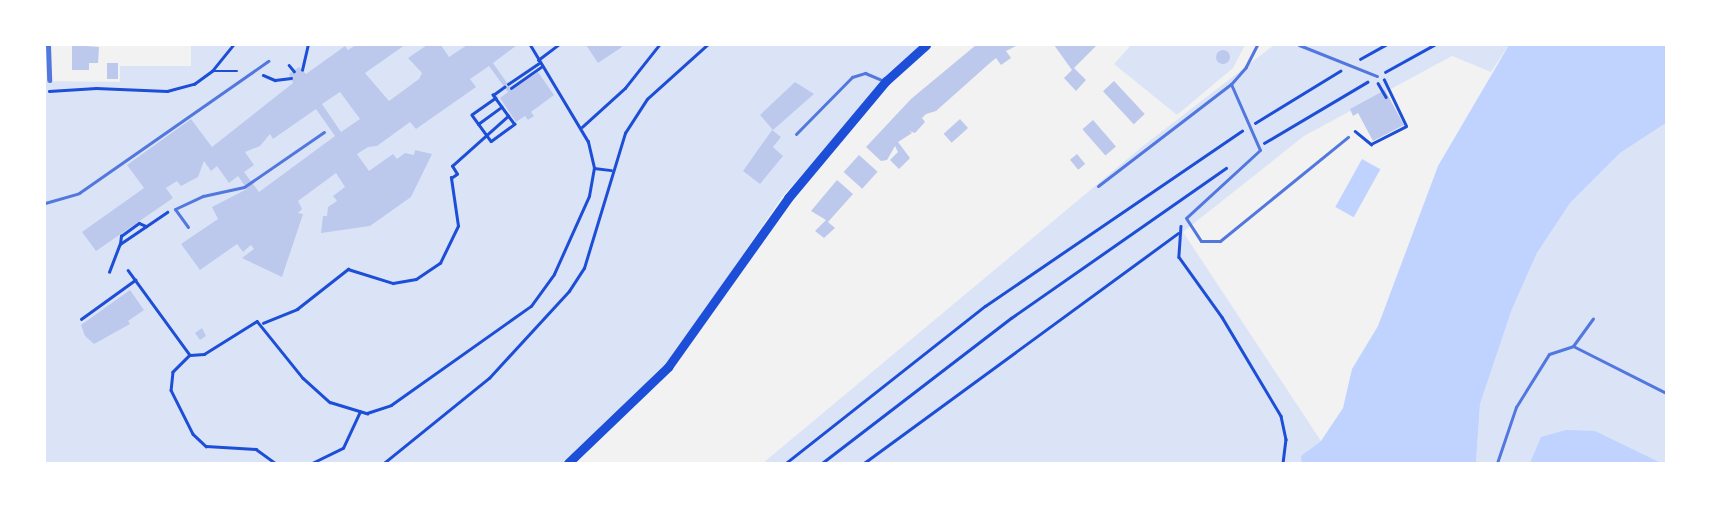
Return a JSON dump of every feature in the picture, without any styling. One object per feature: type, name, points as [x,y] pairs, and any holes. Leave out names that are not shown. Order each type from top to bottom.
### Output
[{"type":"main road","points":[[568,463],[668,367],[788,198],[886,81],[926,45]]},
{"type":"street","points":[[48,45],[49,80]]},
{"type":"lane","points":[[1098,186],[1231,84],[1246,67],[1257,45]]},
{"type":"lane","points":[[1298,45],[1377,76]]},
{"type":"lane","points":[[45,203],[79,193],[268,61]]},
{"type":"lane","points":[[796,134],[852,77],[865,73],[886,81]]},
{"type":"lane","points":[[1231,84],[1249,127],[1260,146],[1255,158],[1186,218],[1201,241],[1220,242],[1348,137]]},
{"type":"lane","points":[[188,227],[175,209],[203,196],[244,186],[324,132]]},
{"type":"lane","points":[[1497,463],[1516,406],[1535,369],[1549,354],[1573,346],[1593,318]]},
{"type":"lane","points":[[1573,346],[1666,393]]},
{"type":"path","points":[[49,92],[96,88],[167,91],[194,84],[212,71],[233,45]]},
{"type":"path","points":[[302,70],[308,45]]},
{"type":"path","points":[[262,323],[312,387],[330,402],[360,412],[374,412],[404,398],[532,306],[554,274],[578,224],[594,168],[582,127],[538,61],[530,45]]},
{"type":"path","points":[[508,84],[558,45]]},
{"type":"path","points":[[582,127],[625,88],[659,45]]},
{"type":"path","points":[[384,463],[489,378],[569,291],[594,241],[611,170],[623,137],[647,99],[707,45]]},
{"type":"path","points":[[786,463],[984,306],[1249,127],[1385,45]]},
{"type":"path","points":[[1260,146],[1377,76],[1434,45]]},
{"type":"path","points":[[289,65],[294,71]]},
{"type":"path","points":[[511,88],[542,66]]},
{"type":"path","points":[[256,69],[275,80],[291,78]]},
{"type":"path","points":[[212,71],[251,72]]},
{"type":"path","points":[[1378,82],[1386,97]]},
{"type":"path","points":[[1348,137],[1357,130],[1372,144],[1406,126],[1385,82]]},
{"type":"path","points":[[496,98],[472,115],[490,141],[514,124],[496,98],[493,95],[504,87]]},
{"type":"path","points":[[478,124],[502,107]]},
{"type":"path","points":[[275,463],[256,449],[206,446],[193,434],[171,390],[175,369],[190,355],[204,354],[249,325],[262,323],[297,309],[349,268],[384,283],[409,281],[432,270],[449,252],[457,232],[459,210],[451,178],[457,174],[452,166],[485,134],[508,116]]},
{"type":"path","points":[[822,463],[1011,318],[1228,167]]},
{"type":"path","points":[[594,168],[611,170]]},
{"type":"path","points":[[120,244],[175,209]]},
{"type":"path","points":[[864,463],[1178,233],[1186,218]]},
{"type":"path","points":[[108,272],[120,244],[120,236],[139,223],[146,226]]},
{"type":"path","points":[[1178,233],[1179,257],[1222,317],[1281,416],[1286,439],[1283,463]]},
{"type":"path","points":[[128,270],[190,355]]},
{"type":"path","points":[[81,320],[135,280]]},
{"type":"path","points":[[312,463],[343,448],[360,412]]},
{"type":"shaded area","points":[[191,45],[925,45],[886,81],[782,197],[667,366],[566,463],[45,463],[45,81],[120,82],[120,66],[191,66]]},
{"type":"shaded area","points":[[1131,45],[1245,45],[1233,68],[1177,115],[1114,64]]},
{"type":"shaded area","points":[[1274,45],[1509,45],[1491,72],[1452,56],[1304,136],[1183,232],[1321,441],[1302,456],[1302,463],[763,463],[1143,146]]},
{"type":"shaded area","points":[[1666,123],[1666,463],[1476,463],[1480,404],[1512,309],[1537,253],[1570,203],[1620,153]]},
{"type":"water","points":[[1509,45],[1666,45],[1666,123],[1620,153],[1570,203],[1537,253],[1512,309],[1480,404],[1476,463],[1302,463],[1301,456],[1321,441],[1343,408],[1352,369],[1378,326],[1438,166]]},
{"type":"water","points":[[1362,159],[1380,169],[1354,217],[1335,207]]},
{"type":"water","points":[[1566,430],[1595,431],[1661,463],[1530,463],[1541,437]]},
{"type":"building","points":[[72,45],[99,47],[98,63],[89,63],[89,70],[72,70]]},
{"type":"building","points":[[356,45],[405,45],[365,73],[389,101],[419,79],[422,73],[408,58],[427,45],[441,45],[449,57],[467,45],[517,45],[493,63],[512,90],[538,72],[554,95],[531,112],[534,116],[528,120],[525,116],[516,122],[500,98],[508,92],[489,66],[470,79],[476,87],[416,129],[410,122],[377,146],[368,147],[357,154],[369,171],[393,154],[397,159],[405,153],[414,155],[415,150],[432,154],[411,197],[370,226],[321,233],[323,216],[327,216],[328,207],[337,201],[333,196],[345,187],[336,173],[298,201],[302,209],[298,213],[303,214],[282,277],[242,258],[254,249],[251,245],[243,252],[237,244],[200,270],[181,244],[218,219],[212,207],[247,189],[238,176],[229,183],[217,166],[211,171],[204,161],[198,177],[181,186],[177,181],[166,188],[173,198],[96,251],[82,232],[144,188],[127,165],[191,119],[212,147],[293,83],[289,74],[299,67],[306,74],[345,46],[348,50]],"holes":[[[340,92],[360,119],[341,132],[322,104]],[[316,109],[335,136],[259,192],[244,172],[254,165],[245,152],[260,146],[270,134],[273,139]]]},
{"type":"building","points":[[586,45],[620,45],[622,47],[598,63]]},
{"type":"building","points":[[976,45],[1018,45],[1006,51],[1011,58],[1001,65],[996,58],[936,111],[926,114],[922,118],[925,122],[915,133],[909,131],[912,133],[898,142],[910,158],[899,169],[890,160],[898,152],[895,146],[887,160],[881,161],[866,147],[911,99]]},
{"type":"building","points":[[1054,45],[1097,45],[1074,68],[1086,80],[1076,91],[1064,78],[1072,70]]},
{"type":"building","points":[[1223,50],[1228,52],[1230,57],[1228,62],[1223,64],[1218,62],[1216,57],[1218,52]]},
{"type":"building","points":[[107,63],[118,63],[118,79],[107,79]]},
{"type":"building","points":[[1114,81],[1145,114],[1134,124],[1103,91]]},
{"type":"building","points":[[795,82],[814,94],[773,130],[760,115]]},
{"type":"building","points":[[1385,90],[1404,125],[1373,141],[1358,113],[1353,116],[1350,109]]},
{"type":"building","points":[[960,119],[968,128],[952,143],[944,134]]},
{"type":"building","points":[[1093,120],[1116,146],[1105,156],[1082,129]]},
{"type":"building","points":[[772,130],[781,137],[773,147],[783,156],[760,184],[743,171]]},
{"type":"building","points":[[1077,154],[1085,164],[1078,170],[1070,160]]},
{"type":"building","points":[[859,155],[878,172],[862,189],[844,172]]},
{"type":"building","points":[[837,180],[853,194],[828,222],[835,228],[824,238],[815,231],[826,220],[811,211]]},
{"type":"building","points":[[130,290],[144,310],[128,321],[130,324],[94,344],[85,336],[81,325]]},
{"type":"building","points":[[202,328],[206,336],[200,340],[195,333]]}]
